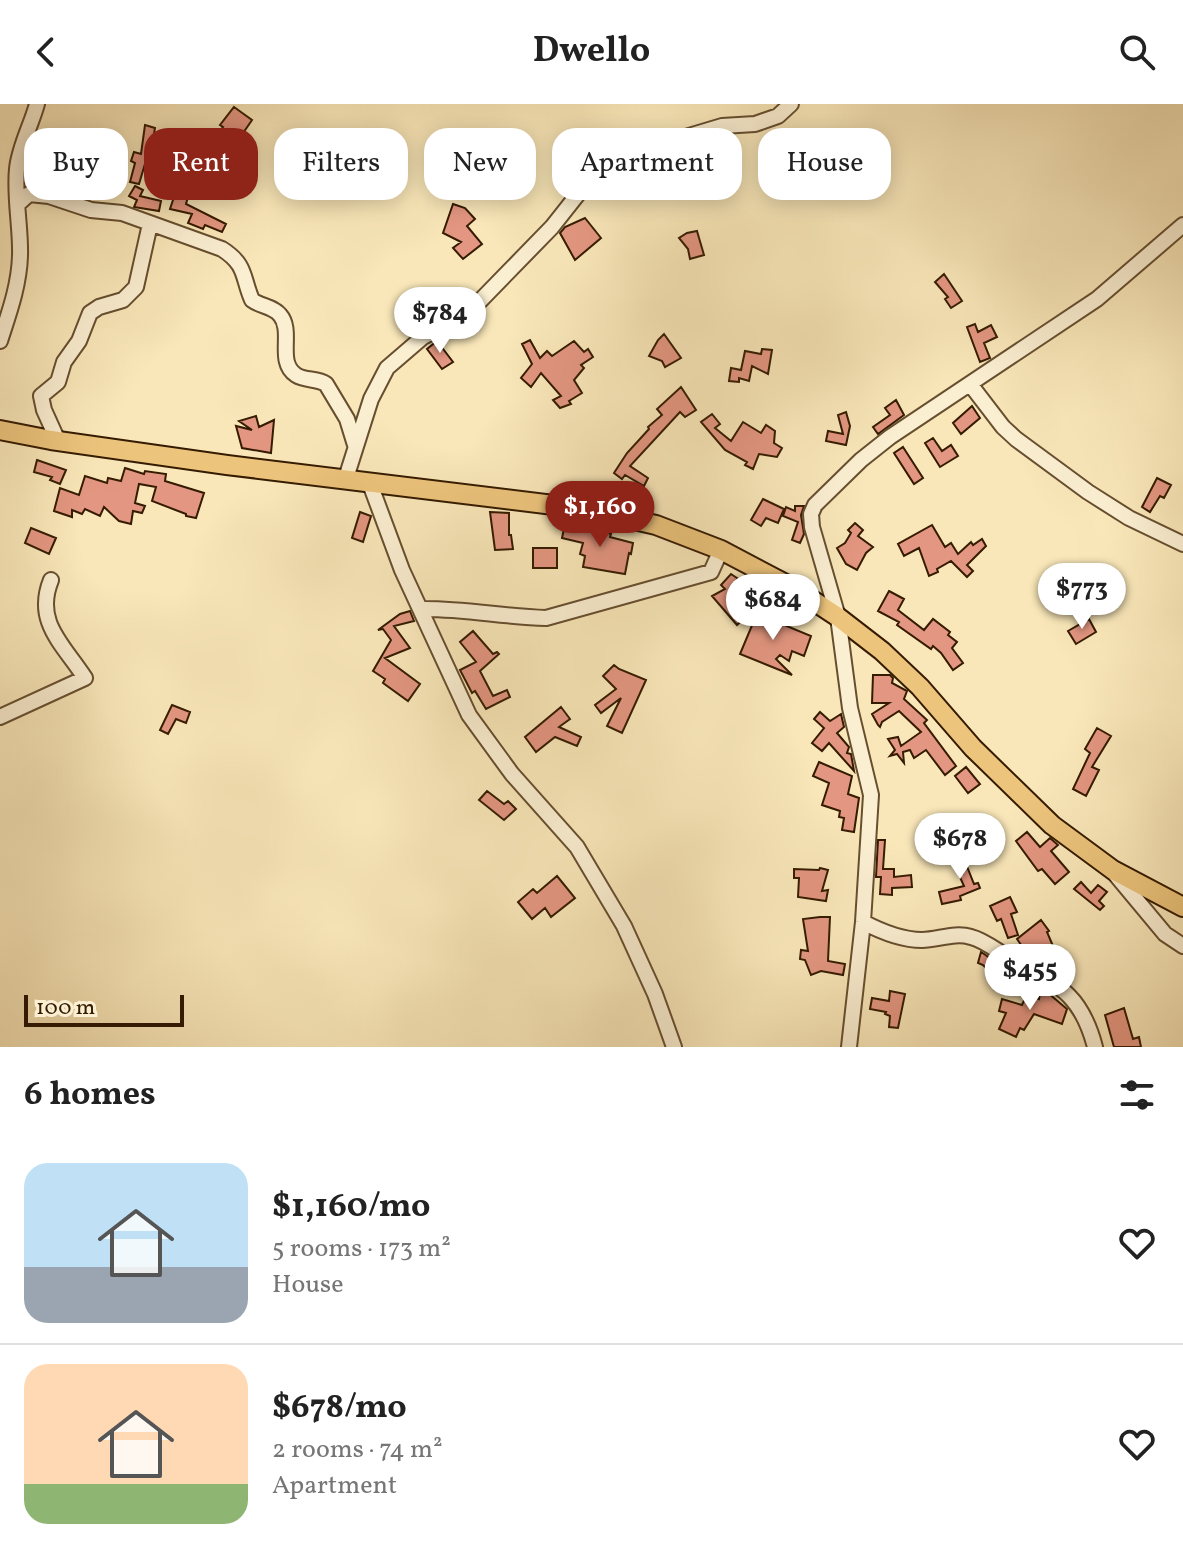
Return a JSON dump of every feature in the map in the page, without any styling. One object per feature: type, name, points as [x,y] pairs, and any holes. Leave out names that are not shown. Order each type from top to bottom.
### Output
[{"type":"main road","points":[[0,430],[227,465],[586,509],[656,525],[721,550],[797,590],[838,617],[882,651],[920,687],[973,748],[1052,825],[1113,870],[1183,907]]},
{"type":"street","points":[[0,341],[18,274],[19,203],[16,182],[19,156],[37,104]]},
{"type":"street","points":[[346,478],[371,399],[387,368],[423,337],[453,322],[478,303],[552,227],[586,184],[662,144],[712,128],[755,124],[778,116],[791,104]]},
{"type":"street","points":[[19,203],[29,194],[49,196],[81,208],[122,213],[222,249],[242,267],[252,300],[277,312],[283,319],[286,359],[290,368],[294,374],[326,384],[347,419],[355,445]]},
{"type":"street","points":[[58,441],[41,396],[58,382],[64,362],[79,341],[90,313],[123,300],[136,287],[150,224]]},
{"type":"street","points":[[849,1047],[863,922],[871,795],[850,708],[838,617],[811,514],[815,505],[852,468],[890,437],[1097,299],[1183,225]]},
{"type":"street","points":[[970,384],[1016,439],[1119,511],[1183,544]]},
{"type":"street","points":[[369,481],[420,609],[469,715],[512,774],[577,847],[624,926],[655,994],[674,1047]]},
{"type":"street","points":[[420,609],[546,618],[711,572],[721,550]]},
{"type":"street","points":[[0,717],[85,678],[45,615],[45,595],[51,580]]},
{"type":"street","points":[[1113,870],[1165,934],[1183,946]]},
{"type":"street","points":[[863,922],[894,935],[920,940],[956,935],[973,937],[1046,976],[1068,993],[1081,1010],[1095,1047]]},
{"type":"building","points":[[234,107],[252,120],[247,128],[222,128],[220,125]]},
{"type":"building","points":[[144,132],[144,167],[139,184],[130,182],[135,163],[131,161],[134,152],[141,154]]},
{"type":"building","points":[[135,186],[143,190],[140,196],[144,200],[161,201],[159,211],[134,207],[137,200],[129,196]]},
{"type":"building","points":[[173,200],[187,200],[186,204],[226,224],[222,232],[205,225],[203,229],[188,223],[192,214],[170,209]]},
{"type":"building","points":[[453,204],[465,208],[475,219],[467,226],[482,244],[463,259],[453,248],[461,242],[443,233]]},
{"type":"building","points":[[585,218],[601,238],[575,260],[560,233],[565,227]]},
{"type":"building","points":[[697,231],[704,255],[690,259],[688,249],[679,238]]},
{"type":"building","points":[[944,274],[962,301],[951,308],[945,299],[948,297],[935,282]]},
{"type":"building","points":[[975,324],[978,332],[991,325],[997,337],[984,343],[990,358],[980,362],[967,327]]},
{"type":"building","points":[[664,334],[681,358],[665,367],[662,361],[649,356]]},
{"type":"building","points":[[530,340],[540,358],[547,351],[552,356],[574,341],[584,352],[588,349],[593,357],[581,365],[584,368],[574,380],[582,393],[569,401],[571,404],[560,408],[553,400],[561,396],[541,373],[531,387],[521,378],[532,364],[522,344]]},
{"type":"building","points":[[437,341],[453,362],[442,369],[427,349]]},
{"type":"building","points":[[762,349],[772,350],[768,374],[752,366],[749,381],[739,378],[739,382],[729,381],[731,368],[741,370],[745,351],[761,354]]},
{"type":"building","points":[[681,387],[696,410],[685,417],[680,412],[630,466],[648,478],[644,486],[625,475],[622,479],[614,473],[648,427],[662,415],[657,409]]},
{"type":"building","points":[[896,400],[904,415],[878,434],[873,427],[890,415],[885,408]]},
{"type":"building","points":[[972,406],[980,418],[961,434],[953,423]]},
{"type":"building","points":[[846,412],[850,426],[846,445],[826,441],[828,431],[843,434],[838,415]]},
{"type":"building","points":[[712,414],[720,424],[715,428],[731,441],[743,422],[761,433],[766,425],[775,431],[774,443],[782,448],[777,457],[759,454],[753,469],[745,465],[747,462],[725,450],[701,422]]},
{"type":"building","points":[[256,416],[259,427],[274,420],[271,453],[242,448],[236,426],[252,430],[239,421]]},
{"type":"building","points":[[933,438],[942,451],[951,445],[958,456],[940,467],[925,443]]},
{"type":"building","points":[[903,447],[923,478],[914,484],[894,453]]},
{"type":"building","points":[[37,460],[66,470],[60,484],[50,480],[52,477],[34,472]]},
{"type":"building","points":[[125,468],[144,474],[145,471],[166,474],[165,481],[204,493],[196,518],[152,501],[156,487],[139,484],[135,503],[145,506],[142,513],[133,511],[131,524],[119,521],[104,507],[100,516],[85,509],[82,514],[72,510],[72,517],[54,511],[60,488],[79,495],[85,476],[107,483],[108,478],[121,481]]},
{"type":"building","points":[[1157,478],[1171,485],[1164,498],[1160,496],[1150,512],[1142,507]]},
{"type":"building","points":[[763,499],[784,509],[778,523],[766,518],[761,526],[751,520]]},
{"type":"building","points":[[795,506],[804,506],[801,515],[804,534],[800,543],[792,540],[798,522],[783,516],[786,507],[795,511]]},
{"type":"building","points":[[360,512],[371,516],[363,542],[352,538]]},
{"type":"building","points":[[490,512],[509,513],[509,535],[513,549],[495,550]]},
{"type":"building","points":[[855,523],[863,530],[858,536],[873,547],[857,570],[846,564],[837,548],[845,543],[851,533],[848,530]]},
{"type":"building","points":[[565,524],[591,531],[592,528],[633,543],[625,574],[583,567],[585,556],[580,554],[583,543],[562,538]]},
{"type":"building","points":[[932,525],[945,547],[951,543],[958,554],[971,542],[973,545],[982,539],[986,546],[967,565],[973,571],[967,577],[951,561],[929,576],[919,548],[904,556],[898,544]]},
{"type":"building","points":[[31,528],[56,538],[49,554],[25,543]]},
{"type":"building","points":[[533,548],[557,548],[557,568],[533,568]]},
{"type":"building","points":[[731,574],[755,590],[758,584],[770,589],[766,598],[737,625],[712,596],[725,589],[721,585]]},
{"type":"building","points":[[889,591],[904,599],[898,610],[924,630],[933,619],[950,632],[948,635],[957,642],[952,648],[963,663],[953,670],[933,646],[931,649],[897,625],[899,622],[878,611]]},
{"type":"building","points":[[410,611],[414,621],[394,626],[410,648],[385,658],[420,684],[408,701],[383,683],[385,679],[373,671],[391,640],[383,629],[378,630],[400,614]]},
{"type":"building","points":[[758,611],[811,636],[804,656],[792,651],[789,661],[780,655],[776,659],[792,675],[740,654]]},
{"type":"building","points":[[1089,619],[1096,632],[1076,644],[1068,631]]},
{"type":"building","points":[[473,631],[493,654],[499,654],[480,671],[493,696],[507,690],[510,697],[486,709],[475,691],[472,693],[460,670],[476,662],[460,642]]},
{"type":"building","points":[[614,665],[646,680],[622,733],[607,726],[621,698],[601,713],[595,705],[616,689],[603,676]]},
{"type":"building","points":[[873,675],[890,675],[892,683],[907,691],[904,699],[927,720],[924,723],[956,766],[945,775],[926,750],[914,758],[910,750],[903,752],[904,763],[897,754],[890,756],[895,750],[888,739],[898,737],[901,746],[921,732],[899,711],[882,722],[880,727],[878,725],[872,714],[889,703],[872,703]]},
{"type":"building","points":[[172,705],[190,712],[186,723],[176,719],[168,734],[160,730]]},
{"type":"building","points":[[561,707],[570,719],[559,727],[581,737],[577,746],[555,737],[536,752],[525,737]]},
{"type":"building","points":[[820,712],[830,721],[841,714],[844,727],[837,733],[849,747],[847,753],[851,754],[854,771],[829,743],[822,751],[812,743],[824,728],[814,719]]},
{"type":"building","points":[[1097,728],[1111,736],[1092,767],[1099,770],[1086,796],[1073,789],[1090,753],[1085,749]]},
{"type":"building","points":[[819,762],[852,776],[848,794],[859,798],[854,832],[842,830],[844,818],[839,817],[840,811],[822,805],[829,783],[813,776]]},
{"type":"building","points":[[966,767],[980,784],[968,793],[955,776]]},
{"type":"building","points":[[487,791],[504,804],[508,801],[516,809],[504,820],[479,800]]},
{"type":"building","points":[[1027,832],[1040,847],[1050,838],[1058,845],[1051,851],[1069,872],[1055,884],[1042,869],[1038,871],[1016,841]]},
{"type":"building","points":[[878,840],[885,840],[883,869],[894,869],[894,877],[911,875],[912,887],[892,888],[892,895],[880,894],[881,877],[876,877]]},
{"type":"building","points":[[962,851],[969,862],[966,864],[974,884],[978,883],[980,888],[960,896],[961,900],[942,904],[939,892],[964,886],[959,875],[962,874],[951,858]]},
{"type":"building","points":[[794,869],[828,870],[822,891],[828,890],[826,901],[798,897],[799,878],[794,878]]},
{"type":"building","points":[[557,876],[575,898],[551,917],[545,908],[532,919],[518,902],[533,889],[537,893]]},
{"type":"building","points":[[1081,882],[1091,893],[1098,885],[1107,892],[1099,901],[1104,906],[1100,910],[1074,889]]},
{"type":"building","points":[[1010,897],[1017,912],[1011,914],[1018,935],[1008,938],[1001,919],[997,921],[990,906]]},
{"type":"building","points":[[830,917],[828,961],[845,964],[843,975],[821,971],[811,975],[805,960],[800,959],[801,950],[808,951],[803,919]]},
{"type":"building","points":[[1041,920],[1049,931],[1053,946],[1047,946],[1065,960],[1055,972],[1026,952],[1017,939]]},
{"type":"building","points":[[981,952],[1010,970],[1000,981],[978,963]]},
{"type":"building","points":[[1041,987],[1067,1009],[1062,1024],[1034,1014],[1016,1037],[999,1029],[1006,1013],[999,1011],[1002,999],[1022,1005],[1027,994],[1039,999]]},
{"type":"building","points":[[890,991],[905,994],[898,1028],[889,1027],[890,1016],[886,1012],[870,1009],[872,998],[889,1001]]},
{"type":"building","points":[[1124,1008],[1133,1039],[1139,1037],[1141,1047],[1114,1047],[1105,1015]]}]
